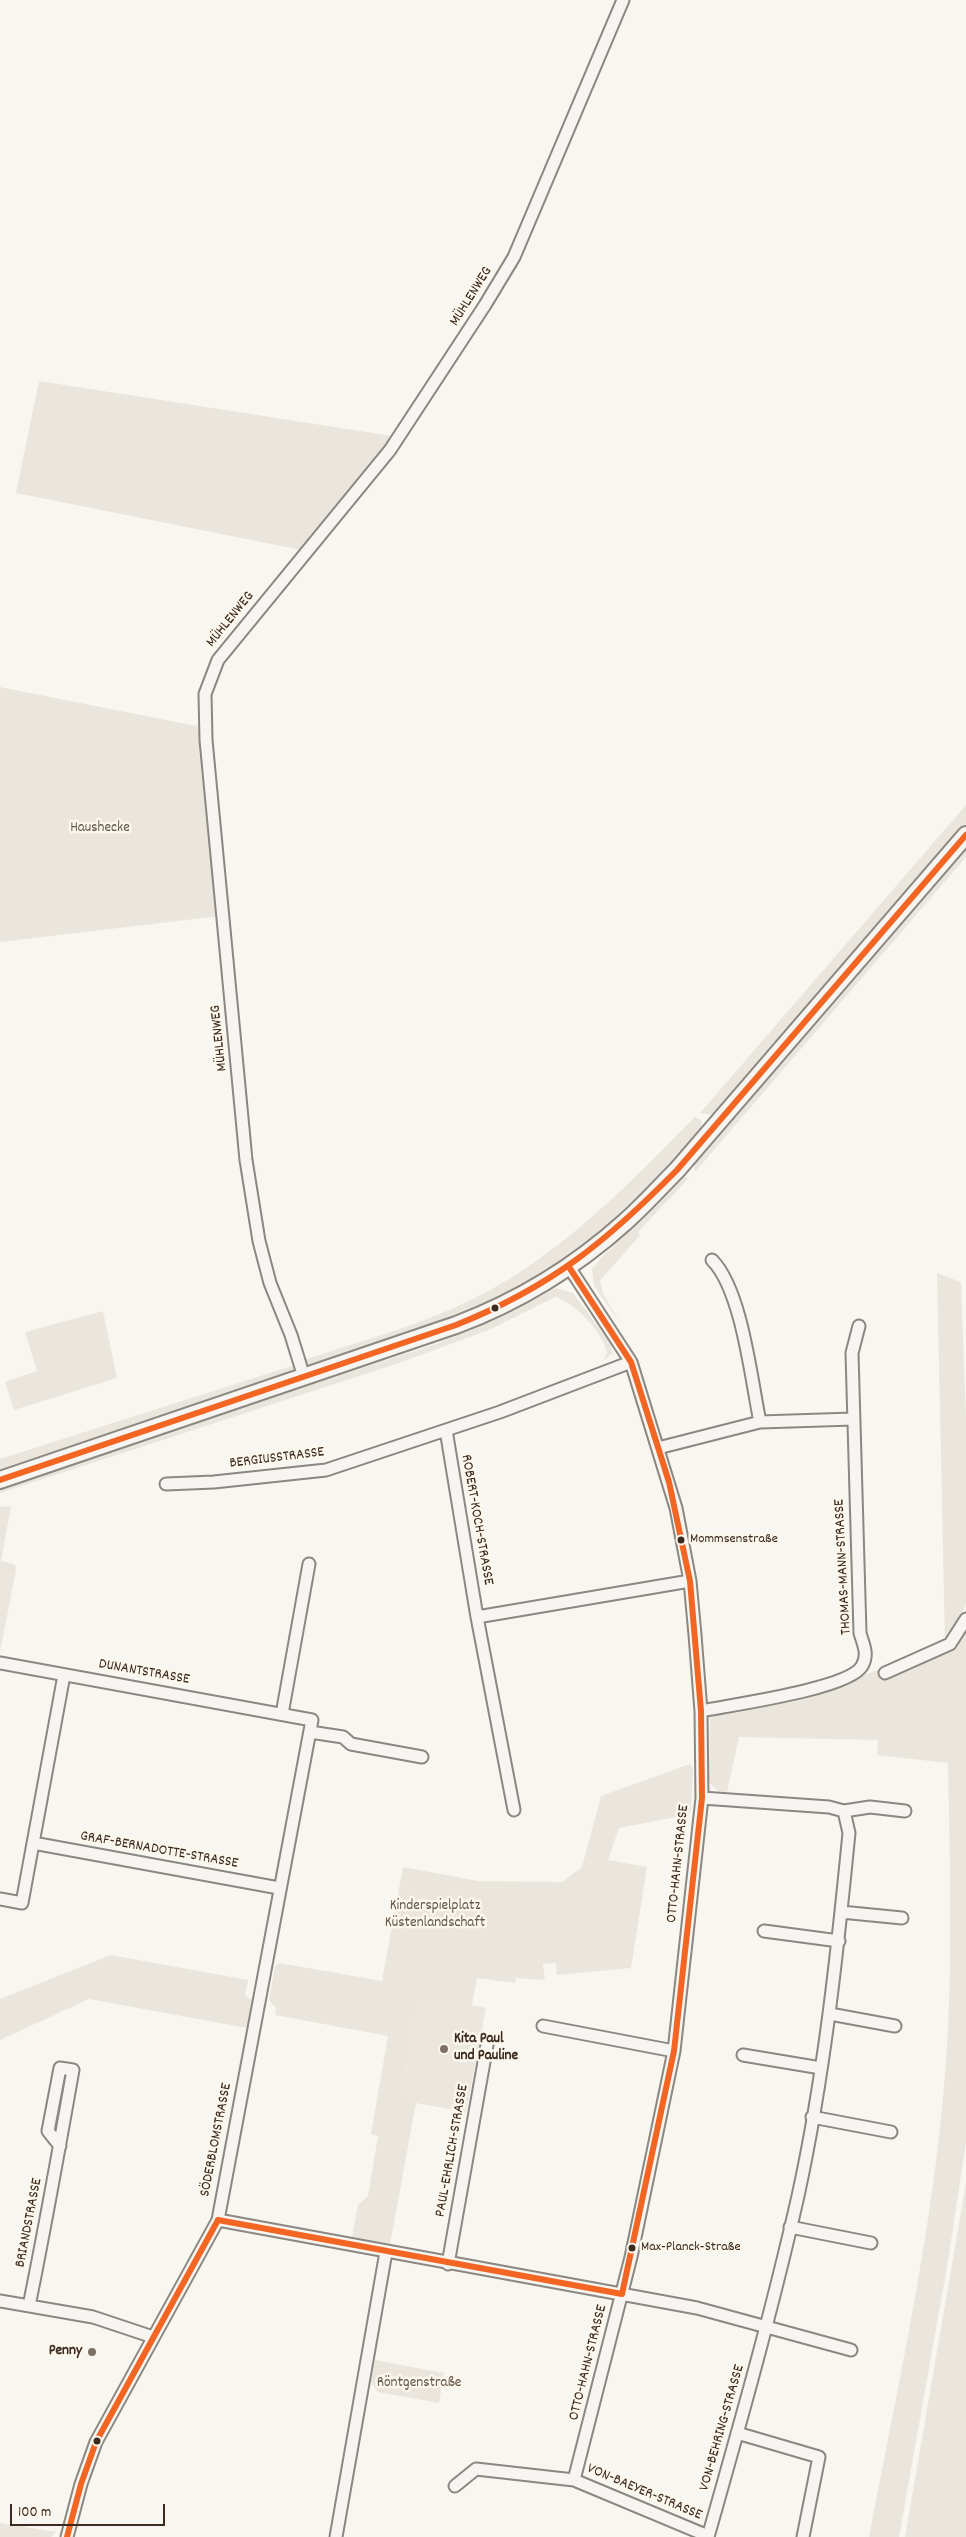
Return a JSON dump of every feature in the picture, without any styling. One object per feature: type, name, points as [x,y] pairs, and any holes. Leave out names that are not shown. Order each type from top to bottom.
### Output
[{"type":"street","name":"MÜHLENWEG","points":[[304,1377],[291,1335],[270,1283],[258,1242],[246,1160],[206,740],[205,694],[218,660],[390,450],[486,305],[514,258],[623,0]]},
{"type":"street","points":[[0,1480],[499,1309],[569,1267],[626,1222],[677,1170],[966,835]]},
{"type":"street","points":[[712,1260],[720,1269],[728,1284],[743,1336],[760,1422]]},
{"type":"street","name":"OTTO-HAHN-STRASSE","points":[[569,1267],[631,1362],[676,1508],[690,1581],[701,1711],[702,1798],[674,2051],[622,2294],[574,2480]]},
{"type":"street","name":"THOMAS-MANN-STRASSE","points":[[701,1711],[828,1685],[851,1676],[862,1667],[866,1654],[860,1633],[852,1353],[859,1326]]},
{"type":"street","points":[[446,1430],[500,1412],[631,1362]]},
{"type":"street","points":[[658,1448],[760,1422],[853,1419]]},
{"type":"street","name":"BERGIUSSTRASSE","points":[[166,1484],[214,1482],[326,1470],[446,1430]]},
{"type":"street","name":"ROBERT-KOCH-STRASSE","points":[[446,1430],[477,1617],[514,1810]]},
{"type":"street","points":[[282,1714],[309,1564]]},
{"type":"street","points":[[477,1617],[690,1581]]},
{"type":"street","points":[[885,1673],[950,1644],[966,1619]]},
{"type":"street","name":"DUNANTSTRASSE","points":[[0,1663],[312,1720]]},
{"type":"street","points":[[0,1899],[22,1903],[64,1675]]},
{"type":"street","name":"SÖDERBLOMSTRASSE","points":[[68,2537],[81,2484],[96,2442],[218,2220],[312,1720]]},
{"type":"street","points":[[310,1732],[343,1737],[351,1744],[422,1756]]},
{"type":"street","points":[[702,1798],[829,1807],[844,1811],[870,1807],[905,1811]]},
{"type":"street","name":"VON-BEHRING-STRASSE","points":[[708,2536],[768,2327],[812,2117],[830,2014],[839,1941],[849,1833],[844,1811]]},
{"type":"street","name":"GRAF-BERNADOTTE-STRASSE","points":[[33,1843],[279,1888]]},
{"type":"street","points":[[841,1912],[902,1918]]},
{"type":"street","points":[[764,1931],[839,1941]]},
{"type":"street","points":[[830,2014],[895,2026]]},
{"type":"street","points":[[543,2026],[674,2051]]},
{"type":"street","name":"PAUL-EHRLICH-STRASSE","points":[[448,2264],[487,2045]]},
{"type":"street","points":[[743,2055],[821,2068]]},
{"type":"street","name":"BRIANDSTRASSE","points":[[29,2306],[60,2146],[73,2070],[60,2068],[48,2130],[60,2146]]},
{"type":"street","points":[[812,2117],[891,2132]]},
{"type":"street","points":[[218,2220],[448,2264],[697,2308],[851,2350]]},
{"type":"street","points":[[790,2227],[871,2243]]},
{"type":"street","points":[[336,2537],[386,2252]]},
{"type":"street","points":[[0,2301],[93,2317],[153,2337]]},
{"type":"street","points":[[737,2434],[819,2457],[803,2537]]},
{"type":"street","name":"VON-BAEYER-STRASSE","points":[[455,2486],[476,2469],[574,2480],[708,2536]]},
{"type":"shaded area","points":[[0,1573],[15,1575],[0,1652]]},
{"type":"shaded area","name":"Kita Paul und Pauline","points":[[446,2000],[486,2008],[466,2112],[416,2103],[403,2090],[418,2008]]},
{"type":"green space","points":[[39,381],[392,436],[301,550],[16,493]]},
{"type":"green space","name":"Haushecke","points":[[0,687],[196,726],[202,721],[220,916],[0,942]]},
{"type":"green space","points":[[966,805],[966,827],[937,861],[717,1115],[700,1113]]},
{"type":"green space","points":[[966,845],[966,857],[695,1172],[694,1163]]},
{"type":"green space","points":[[695,1117],[701,1120],[702,1130],[652,1184],[602,1232],[557,1265],[505,1298],[315,1370],[307,1366],[304,1360],[402,1328],[458,1306],[492,1289],[524,1269],[585,1223],[642,1171]]},
{"type":"green space","points":[[683,1177],[689,1178],[638,1232],[640,1235],[600,1281],[603,1294],[621,1324],[594,1286],[592,1269]]},
{"type":"green space","points":[[937,1273],[961,1282],[966,1419],[966,1603],[959,1624],[966,1625],[966,2142],[948,2261],[899,2537],[869,2537],[920,2270],[942,2108],[950,1979],[948,1763],[877,1755],[878,1740],[739,1737],[727,1792],[718,1791],[709,1782],[710,1716],[713,1712],[830,1689],[945,1643]]},
{"type":"green space","points":[[556,1288],[573,1293],[610,1343],[613,1353],[603,1361],[607,1353],[605,1345],[594,1328],[579,1311],[555,1297],[491,1329],[402,1362],[0,1493],[0,1486],[439,1343],[510,1313]]},
{"type":"green space","points":[[103,1311],[117,1378],[14,1410],[5,1382],[37,1371],[25,1332]]},
{"type":"green space","points":[[298,1364],[296,1375],[0,1474],[0,1459]]},
{"type":"green space","points":[[11,1506],[1,1561],[14,1564],[16,1567],[15,1575],[0,1573],[0,1507]]},
{"type":"green space","name":"Kinderspielplatz Küstenlandschaft","points":[[690,1764],[693,1768],[691,1811],[687,1815],[619,1828],[608,1860],[647,1867],[631,1968],[557,1975],[556,1963],[543,1964],[545,1980],[516,1978],[515,1983],[477,1978],[472,2005],[446,2000],[418,2008],[403,2090],[416,2103],[390,2244],[352,2237],[358,2205],[368,2196],[378,2136],[371,2134],[388,2036],[275,2015],[276,2008],[269,2000],[275,1966],[279,1963],[382,1981],[403,1867],[478,1881],[562,1882],[582,1867],[601,1796]]},
{"type":"green space","points":[[111,1955],[248,1980],[245,1995],[252,2000],[247,2028],[89,1999],[0,2040],[0,1999]]},
{"type":"green space","points":[[966,2183],[966,2537],[905,2537]]},
{"type":"green space","name":"Röntgenstraße","points":[[375,2360],[444,2373],[439,2403],[378,2392],[371,2382]]},
{"type":"green space","points":[[0,2523],[56,2532],[51,2537],[0,2537]]},
{"type":"transit line","points":[[0,1480],[456,1325],[521,1295],[576,1260],[626,1219],[677,1170],[966,835]]},
{"type":"transit line","points":[[569,1267],[631,1362],[669,1482],[690,1581],[701,1711],[702,1798],[674,2051],[622,2294]]},
{"type":"transit line","points":[[218,2220],[622,2294]]},
{"type":"transit line","points":[[67,2537],[81,2484],[96,2442],[218,2220]]},
{"type":"place","name":"Mommsenstraße","points":[[681,1540]]},
{"type":"place","name":"Kita Paul und Pauline","points":[[444,2049]]},
{"type":"place","name":"Max-Planck-Straße","points":[[632,2248]]},
{"type":"place","name":"Penny","points":[[92,2352]]}]
